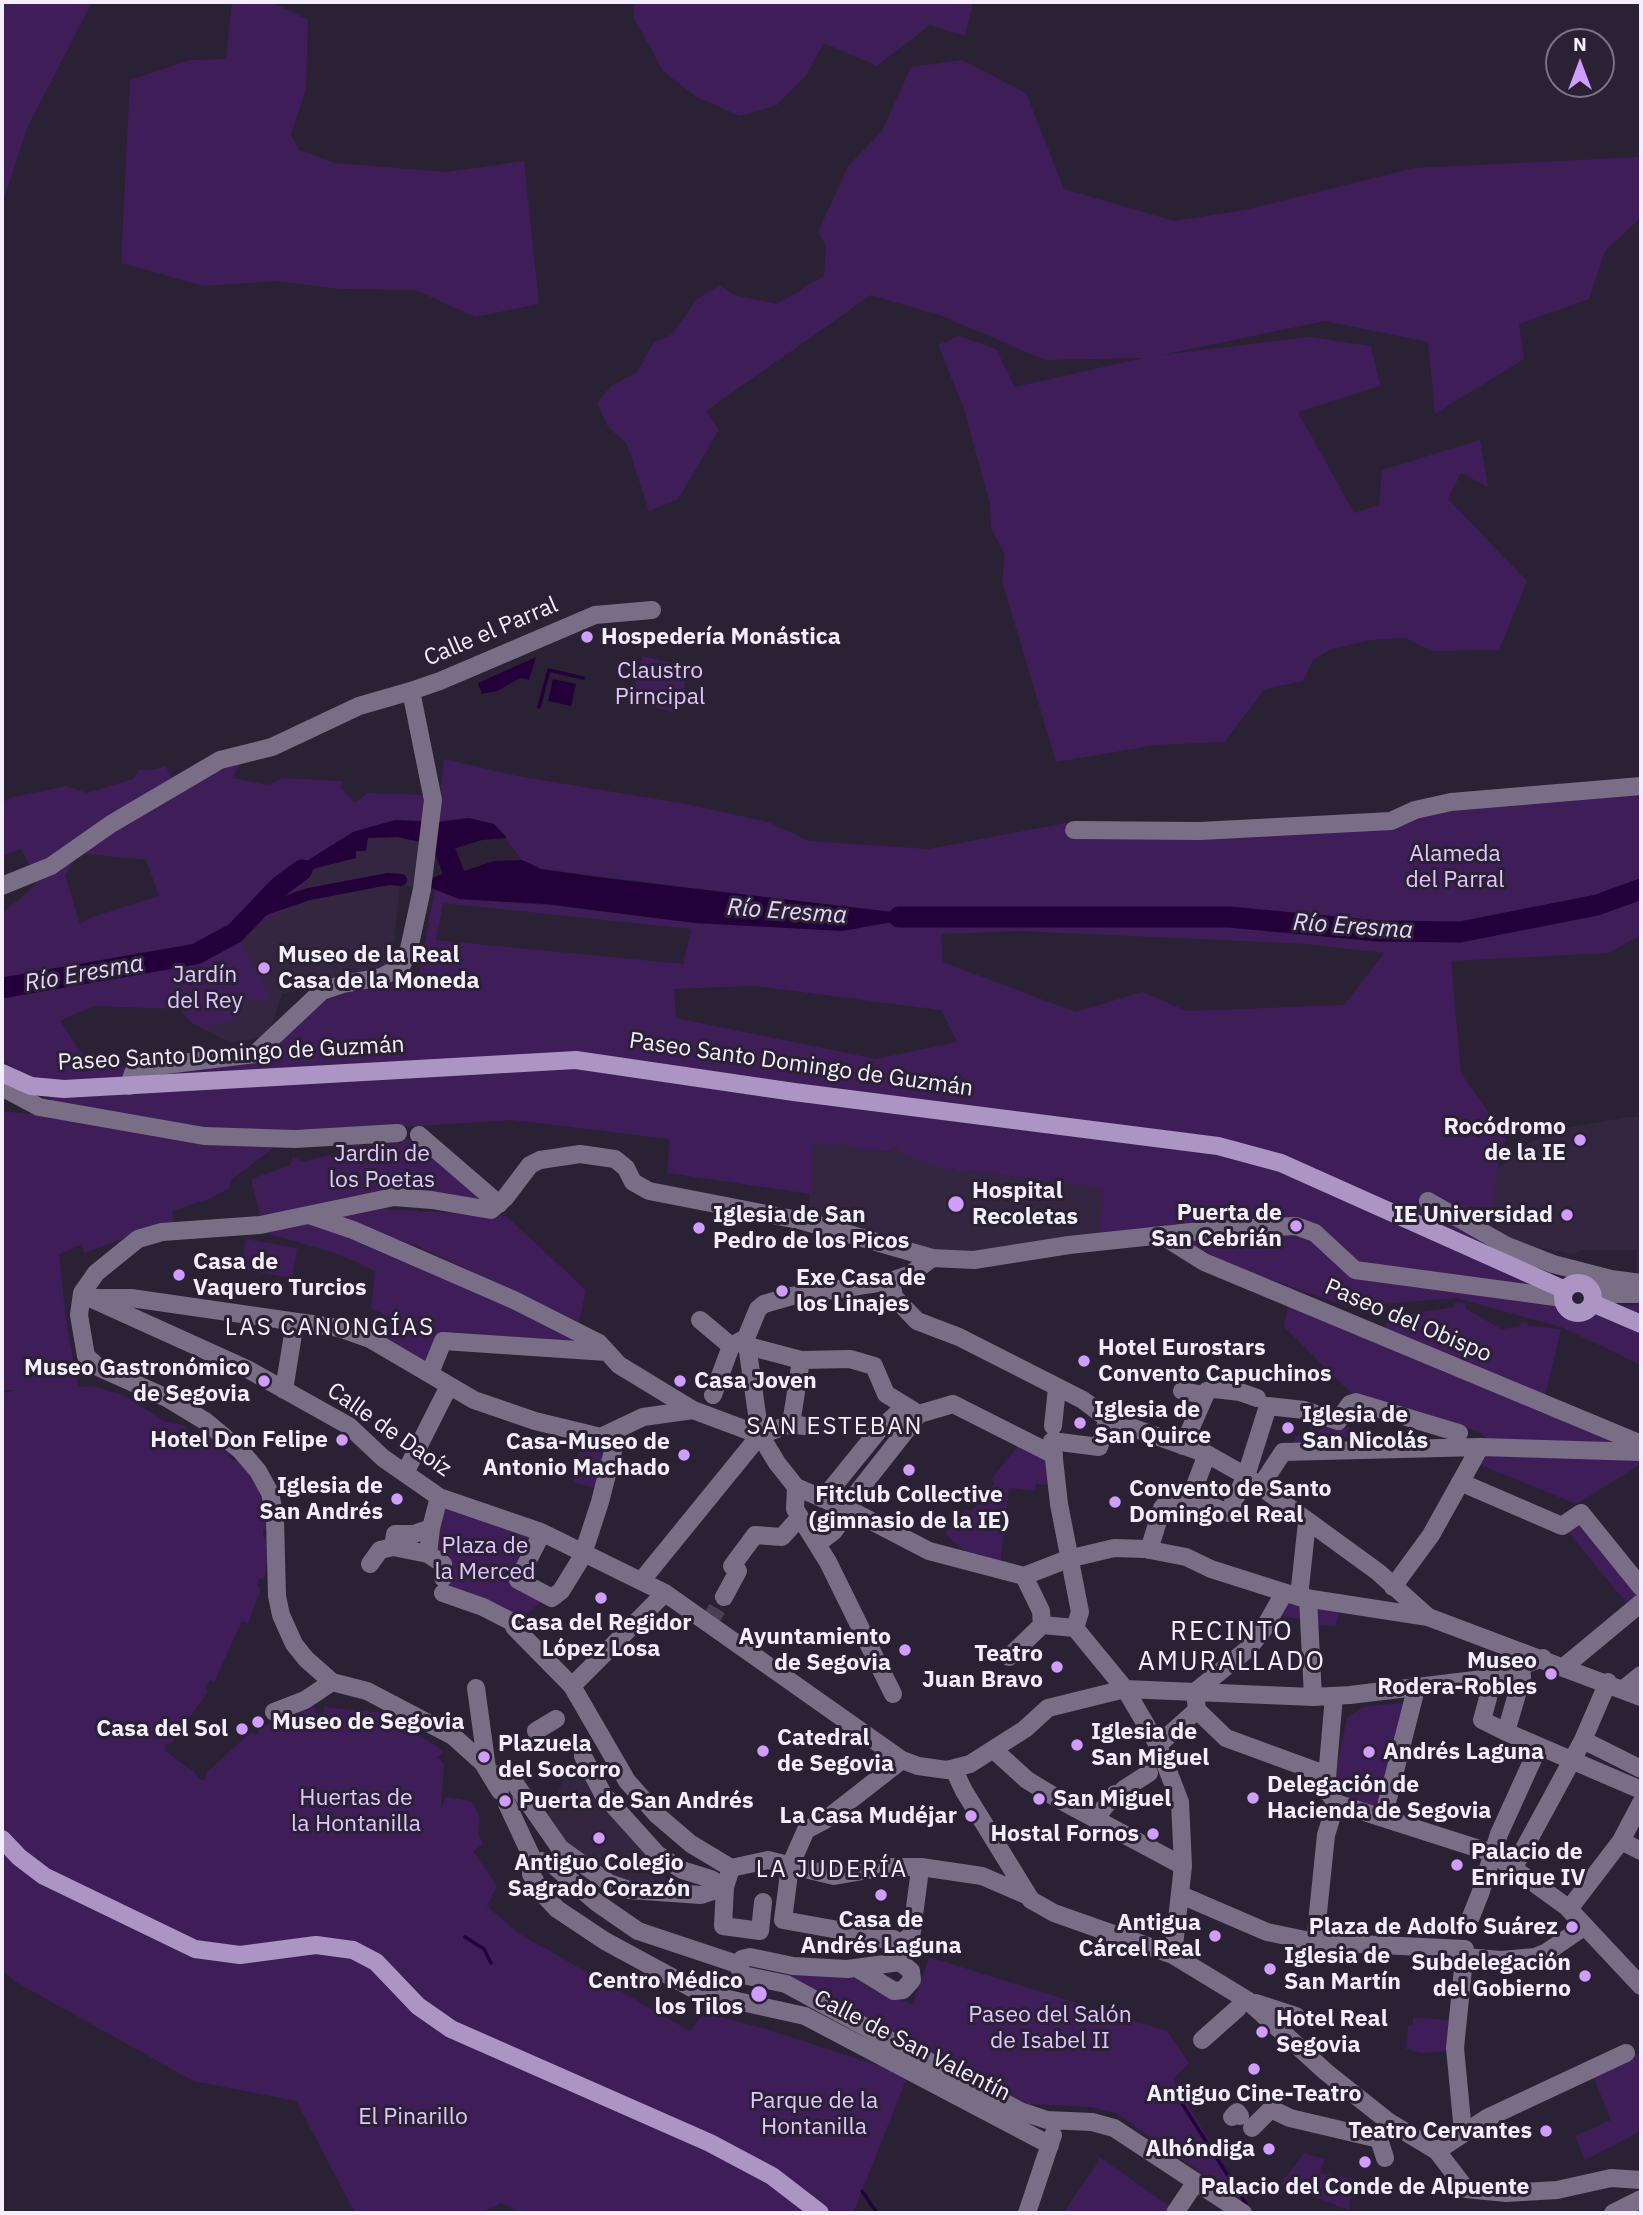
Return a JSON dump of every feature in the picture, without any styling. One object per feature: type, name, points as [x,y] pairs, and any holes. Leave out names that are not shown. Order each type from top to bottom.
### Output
[{"type":"main road","name":"Paseo Santo Domingo de Guzmán","points":[[3,1083],[19,1082],[47,1088],[129,1086],[576,1060],[794,1092],[1218,1146],[1281,1163],[1564,1294]]},
{"type":"main road","points":[[1592,1298],[1585,1311],[1575,1313],[1567,1309],[1564,1294],[1579,1283],[1587,1287],[1592,1298],[1641,1324]]},
{"type":"main road","points":[[2,1839],[19,1857],[44,1876],[195,1949],[240,1955],[316,1945],[353,1950],[376,1962],[418,2006],[451,2029],[710,2143],[772,2176],[820,2213]]},
{"type":"street","name":"Calle el Parral","points":[[129,1086],[133,1073],[141,1068],[236,1058],[258,1052],[322,991],[398,971],[409,949],[422,886],[433,794],[411,691],[595,615],[652,610]]},
{"type":"street","points":[[2,886],[51,866],[111,824],[220,760],[272,747],[359,706],[411,691]]},
{"type":"street","points":[[1074,830],[1200,831],[1391,821],[1432,804],[1641,786]]},
{"type":"street","points":[[3,1083],[32,1104],[47,1109],[204,1136],[295,1139],[398,1133]]},
{"type":"street","points":[[425,1142],[499,1205]]},
{"type":"street","points":[[496,1785],[453,1736],[388,1700],[332,1682],[306,1659],[294,1644],[281,1615],[277,1596],[275,1518],[271,1493],[258,1471],[240,1450],[205,1421],[167,1398],[89,1360],[84,1350],[78,1307],[96,1273],[138,1240],[162,1232],[237,1228],[394,1197],[491,1210],[499,1205],[530,1165],[540,1160],[580,1154],[604,1155],[620,1162],[633,1182],[649,1191],[803,1221],[932,1258],[995,1258],[1069,1245],[1210,1230],[1301,1227],[1314,1233],[1355,1270],[1564,1294]]},
{"type":"street","points":[[1428,1201],[1514,1249],[1600,1277],[1641,1283]]},
{"type":"street","points":[[305,1214],[353,1230],[514,1300],[599,1343],[619,1365],[699,1412],[760,1434],[798,1425],[802,1360]]},
{"type":"street","name":"Paseo del Obispo","points":[[1161,1236],[1204,1262],[1641,1444]]},
{"type":"street","points":[[713,1395],[758,1309],[773,1300],[891,1281],[911,1273],[932,1258]]},
{"type":"street","points":[[891,1281],[894,1297],[917,1321],[959,1338],[1090,1403],[1108,1419],[1207,1454],[1253,1481],[1378,1572],[1428,1617]]},
{"type":"street","points":[[1592,1298],[1641,1294]]},
{"type":"street","points":[[78,1307],[131,1298],[352,1332],[474,1399],[535,1421],[608,1434],[643,1417],[699,1412]]},
{"type":"street","name":"Calle de Daoíz","points":[[78,1307],[127,1316],[237,1364],[349,1426],[383,1458],[432,1492],[542,1533],[642,1580],[665,1593],[902,1760]]},
{"type":"street","points":[[699,1320],[742,1343],[802,1360],[850,1359],[874,1366],[887,1394],[919,1414]]},
{"type":"street","points":[[284,1390],[295,1322]]},
{"type":"street","points":[[430,1373],[443,1341],[607,1352]]},
{"type":"street","points":[[742,1343],[760,1434],[777,1463],[796,1487],[847,1509],[929,1551],[1024,1576],[1068,1559],[1114,1548],[1149,1550],[1186,1557],[1297,1596],[1428,1617],[1502,1642],[1641,1696]]},
{"type":"street","points":[[405,1473],[449,1386]]},
{"type":"street","points":[[1057,1388],[1053,1441],[1068,1559],[1080,1612],[1070,1628]]},
{"type":"street","points":[[1183,1446],[1204,1395],[1214,1389],[1304,1410],[1338,1421],[1350,1404],[1356,1402],[1459,1433]]},
{"type":"street","points":[[1182,1391],[1204,1395]]},
{"type":"street","points":[[1253,1481],[1264,1402]]},
{"type":"street","points":[[823,1499],[894,1415],[904,1411],[919,1414],[953,1404],[1053,1441],[1099,1447],[1108,1419]]},
{"type":"street","points":[[817,1544],[834,1531],[847,1509],[919,1414]]},
{"type":"street","points":[[542,1533],[518,1580],[552,1598],[561,1591],[583,1552],[603,1489],[608,1434]]},
{"type":"street","points":[[642,1580],[760,1434]]},
{"type":"street","points":[[1393,1587],[1431,1535],[1479,1447]]},
{"type":"street","points":[[1194,1490],[1228,1513],[1253,1481],[1283,1452],[1479,1447],[1641,1452]]},
{"type":"street","points":[[1149,1550],[1163,1506],[1171,1501],[1189,1505],[1207,1454]]},
{"type":"street","points":[[1460,1482],[1562,1527],[1581,1513],[1641,1587]]},
{"type":"street","points":[[796,1487],[794,1506],[817,1544],[893,1694]]},
{"type":"street","points":[[428,1554],[432,1492]]},
{"type":"street","points":[[724,1597],[738,1571],[732,1566],[755,1535],[782,1537],[800,1517]]},
{"type":"street","points":[[1307,1522],[1297,1596],[1308,1622],[1313,1698]]},
{"type":"street","points":[[393,1547],[395,1534],[414,1534],[431,1528]]},
{"type":"street","points":[[370,1564],[380,1550],[393,1547],[428,1554],[443,1564],[443,1586],[516,1626],[572,1686],[579,1704],[627,1781],[657,1815],[691,1844],[732,1868],[763,1860],[834,1876],[887,1867],[993,1879],[1054,1913],[1173,1955],[1243,2003],[1389,2122],[1437,2151],[1466,2189],[1506,2193],[1557,2190],[1611,2178],[1641,2180]]},
{"type":"street","points":[[1024,1576],[1041,1618],[1070,1628],[1125,1689],[1158,1745],[1161,1769],[1180,1802],[1183,1866],[1173,1955]]},
{"type":"street","points":[[572,1686],[665,1593]]},
{"type":"street","points":[[1158,1745],[1190,1698],[1249,1648],[1273,1614],[1297,1596]]},
{"type":"street","points":[[1565,1666],[1641,1603]]},
{"type":"street","points":[[1009,1657],[1024,1643],[1041,1618]]},
{"type":"street","points":[[1502,1642],[1521,1666],[1522,1677],[1506,1732]]},
{"type":"street","points":[[1502,1642],[1489,1678],[1488,1698],[1482,1720],[1538,1748],[1572,1759],[1641,1790]]},
{"type":"street","points":[[732,1868],[725,1887],[723,1926],[760,1931],[771,1916],[806,1830],[825,1820],[902,1760],[931,1768],[954,1770],[995,1751],[1048,1708],[1125,1689],[1190,1698],[1219,1694],[1313,1698],[1334,1696],[1489,1678],[1543,1658]]},
{"type":"street","points":[[1513,1869],[1572,1759],[1616,1685],[1641,1675]]},
{"type":"street","points":[[274,1712],[305,1700],[332,1682]]},
{"type":"street","points":[[1383,1818],[1417,1685]]},
{"type":"street","points":[[476,1688],[496,1785]]},
{"type":"street","points":[[1334,1696],[1326,1789],[1336,1803],[1492,1853],[1568,1908],[1641,1986]]},
{"type":"street","points":[[1190,1698],[1226,1738],[1327,1775]]},
{"type":"street","points":[[536,1731],[556,1719]]},
{"type":"street","points":[[1583,1740],[1641,1769]]},
{"type":"street","points":[[1475,1903],[1492,1853],[1538,1748]]},
{"type":"street","points":[[995,1751],[1027,1780],[1183,1866]]},
{"type":"street","points":[[583,1756],[603,1794],[657,1854],[682,1870],[711,1879],[725,1887]]},
{"type":"street","points":[[1095,1819],[1119,1791],[1161,1769]]},
{"type":"street","points":[[954,1770],[1026,1895]]},
{"type":"street","points":[[496,1785],[503,1773],[509,1775],[560,1849],[608,1883],[629,1890],[701,1895],[714,1893],[725,1887]]},
{"type":"street","name":"Calle de San Valentín","points":[[496,1785],[535,1864],[531,1874],[543,1894],[557,1909],[660,1973],[701,1993],[805,2016],[1050,2145]]},
{"type":"street","points":[[1315,1942],[1325,1835],[1336,1803]]},
{"type":"street","points":[[1568,1908],[1622,1841],[1641,1803]]},
{"type":"street","points":[[1622,1841],[1641,1851]]},
{"type":"street","points":[[535,1864],[542,1861],[552,1864],[596,1902],[638,1931],[737,1964]]},
{"type":"street","points":[[771,1916],[874,1939],[904,1938],[920,1872]]},
{"type":"street","points":[[1181,1895],[1267,1932],[1315,1942],[1350,1941],[1465,1949],[1455,2048],[1463,2132]]},
{"type":"street","points":[[1465,1957],[1501,1960],[1535,1957],[1585,1926]]},
{"type":"street","points":[[737,1964],[750,1957],[793,1966],[858,1969]]},
{"type":"street","points":[[737,1964],[739,1973],[746,1977],[786,1984],[1020,2111],[1057,2122],[1109,2126],[1243,2213]]},
{"type":"street","points":[[1243,2003],[1296,2016]]},
{"type":"street","points":[[1202,2040],[1243,2003]]},
{"type":"street","points":[[1437,2151],[1463,2132],[1633,2049]]},
{"type":"street","points":[[1241,2120],[1271,2109],[1290,2118],[1379,2139]]},
{"type":"street","points":[[1027,2213],[1057,2122]]},
{"type":"street","points":[[1385,2158],[1379,2139],[1389,2122]]},
{"type":"street","points":[[1175,2213],[1195,2183]]},
{"type":"street","points":[[1613,2213],[1641,2199]]},
{"type":"shaded area","points":[[397,837],[422,842],[416,887],[400,885],[391,969],[282,994],[268,1035],[231,1043],[190,1022],[205,957],[307,885],[305,874],[356,851],[367,838]]},
{"type":"shaded area","name":"IE Universidad","points":[[1641,1117],[1641,1280],[1637,1280],[1637,1250],[1581,1250],[1573,1254],[1501,1240],[1483,1191],[1501,1165],[1528,1143],[1567,1128]]},
{"type":"shaded area","name":"Hospital Recoletas","points":[[813,1143],[840,1147],[841,1143],[849,1145],[850,1148],[891,1152],[892,1148],[901,1149],[958,1172],[988,1173],[1103,1189],[1099,1239],[976,1253],[922,1250],[808,1215]]},
{"type":"shaded area","name":"Antiguo Colegio Sagrado Corazón","points":[[582,1760],[597,1790],[667,1872],[663,1887],[621,1880],[585,1861],[545,1821],[565,1776],[562,1770]]},
{"type":"green space","points":[[2,2],[92,2],[27,128],[2,205]]},
{"type":"green space","points":[[232,2],[272,2],[308,20],[306,89],[291,134],[299,150],[335,163],[446,172],[524,161],[539,304],[475,317],[415,290],[340,289],[276,281],[204,286],[121,263],[130,80],[190,60],[226,59]]},
{"type":"green space","points":[[635,2],[973,2],[965,36],[930,25],[877,66],[824,43],[806,75],[777,105],[740,116],[696,97],[663,71],[633,16]]},
{"type":"green space","points":[[962,60],[1026,93],[1064,189],[1174,221],[1245,210],[1414,168],[1641,157],[1641,217],[1605,251],[1589,299],[1519,324],[1524,359],[1435,414],[1428,342],[1325,321],[1161,355],[1310,337],[1371,346],[1380,386],[1298,412],[1354,513],[1379,505],[1382,470],[1480,440],[1488,487],[1461,473],[1448,499],[1527,581],[1499,650],[1431,651],[1405,638],[1370,640],[1329,650],[1313,660],[1303,681],[1265,689],[1224,742],[1156,745],[1056,762],[1002,581],[1005,555],[991,528],[990,504],[964,409],[938,345],[959,336],[996,349],[1015,387],[1143,358],[1045,360],[942,316],[871,295],[706,411],[719,430],[678,499],[649,511],[627,444],[608,427],[597,403],[611,386],[637,372],[654,342],[671,335],[697,299],[720,285],[734,295],[777,304],[824,276],[826,246],[818,232],[848,166],[882,131],[911,67]]},
{"type":"green space","name":"Claustro Pirncipal","points":[[643,656],[689,667],[678,713],[631,702]]},
{"type":"green space","points":[[444,759],[517,776],[686,804],[768,822],[809,841],[928,849],[1066,823],[1074,830],[1200,831],[1641,786],[1641,935],[1608,953],[1451,961],[1461,1073],[1506,1138],[1493,1187],[1494,1245],[1553,1302],[1595,1309],[1641,1304],[1641,1365],[1561,1327],[1456,1298],[1349,1307],[1232,1266],[1172,1233],[1099,1239],[1102,1189],[988,1173],[957,1172],[951,1168],[950,1172],[900,1153],[900,1149],[892,1148],[892,1152],[849,1148],[849,1145],[842,1143],[840,1147],[813,1143],[811,1194],[667,1173],[670,1139],[512,1120],[292,1134],[231,1180],[230,1188],[206,1200],[172,1211],[175,1225],[154,1227],[84,1253],[82,1244],[59,1254],[66,1320],[78,1387],[93,1386],[123,1395],[164,1421],[185,1426],[195,1437],[205,1430],[231,1452],[227,1456],[234,1461],[238,1458],[264,1490],[259,1493],[262,1500],[267,1500],[269,1529],[263,1530],[263,1537],[268,1537],[264,1580],[259,1578],[257,1586],[261,1588],[248,1624],[242,1621],[214,1682],[210,1680],[205,1688],[208,1691],[173,1742],[166,1744],[165,1751],[195,1773],[198,1779],[204,1780],[207,1772],[251,1732],[259,1735],[259,1727],[315,1707],[316,1714],[324,1713],[324,1707],[386,1713],[385,1721],[389,1722],[393,1718],[435,1745],[444,1752],[438,1757],[444,1764],[441,1809],[446,1797],[471,1801],[480,1818],[478,1834],[483,1844],[473,1851],[497,1886],[487,1906],[518,1933],[690,2031],[704,2013],[763,2028],[908,2075],[853,2213],[522,2213],[501,2203],[480,2213],[355,2213],[296,2101],[193,2081],[16,1982],[2,1970],[2,1393],[20,1390],[2,1390],[2,1111],[55,1117],[46,1086],[2,1061],[2,913],[28,892],[38,879],[21,849],[2,856],[2,803],[9,798],[66,786],[87,793],[133,779],[139,770],[157,769],[165,765],[177,788],[221,763],[241,763],[232,778],[268,785],[282,778],[342,781],[341,789],[355,803],[368,793],[428,795],[424,821],[395,820],[354,832],[305,862],[282,886],[305,874],[307,885],[292,893],[294,903],[238,938],[272,1000],[234,999],[236,1019],[202,1028],[190,1022],[179,1009],[93,1006],[60,1021],[87,1061],[112,1067],[264,1051],[334,991],[418,979],[435,890],[459,899],[548,905],[695,923],[923,917],[541,869],[522,860],[494,824],[469,818],[437,822]],"holes":[[[80,853],[146,860],[159,896],[89,918],[80,924],[65,875]],[[443,903],[691,929],[683,964],[436,940]],[[1020,931],[1307,944],[1384,953],[1344,1005],[1187,1011],[1142,992],[1075,1012],[943,962],[941,934]],[[754,986],[941,1010],[957,1042],[876,1059],[676,1018],[674,989]]]},
{"type":"green space","name":"Jardin de los Poetas","points":[[405,1139],[418,1142],[485,1201],[425,1193],[260,1215],[251,1179],[290,1165],[293,1156],[302,1162],[353,1149],[353,1145],[361,1142],[363,1146],[397,1141],[399,1145]]},
{"type":"green space","points":[[383,1209],[506,1216],[586,1290],[579,1322],[418,1246],[348,1225],[337,1216]]},
{"type":"green space","points":[[304,1217],[371,1239],[586,1344],[500,1339],[453,1332],[438,1372],[382,1341],[391,1318],[371,1308],[375,1271],[338,1254],[256,1230]]},
{"type":"green space","points":[[246,1239],[297,1248],[292,1278],[241,1269]]},
{"type":"green space","points":[[1455,1302],[1465,1303],[1465,1308],[1501,1329],[1520,1327],[1519,1324],[1527,1322],[1528,1326],[1561,1329],[1545,1396],[1383,1332],[1391,1312],[1400,1311],[1400,1315],[1455,1307]]},
{"type":"green space","points":[[1288,1306],[1633,1447],[1490,1441],[1477,1431],[1412,1409],[1352,1394],[1284,1327]]},
{"type":"green space","points":[[1307,1415],[1373,1435],[1294,1445],[1295,1437],[1309,1433],[1310,1426],[1304,1423],[1308,1420]]},
{"type":"green space","points":[[574,1437],[611,1446],[600,1489],[575,1483],[573,1477],[580,1447],[572,1444]]},
{"type":"green space","points":[[1020,1444],[1047,1458],[1047,1485],[1036,1484],[1035,1491],[1009,1488],[1000,1565],[971,1556],[945,1534],[966,1509],[971,1512],[995,1483],[991,1479]]},
{"type":"green space","points":[[1487,1452],[1641,1459],[1641,1464],[1576,1504],[1478,1464]]},
{"type":"green space","name":"Plaza de la Merced","points":[[443,1505],[537,1539],[515,1583],[546,1598],[518,1621],[447,1590],[431,1553]]},
{"type":"green space","points":[[1581,1513],[1641,1593],[1627,1604],[1564,1527]]},
{"type":"green space","points":[[1281,1594],[1342,1601],[1335,1626],[1311,1625],[1305,1620],[1275,1615]]},
{"type":"green space","points":[[1409,1702],[1380,1809],[1349,1798],[1335,1776],[1347,1718],[1363,1707]]},
{"type":"green space","name":"Paseo del Salón de Isabel II","points":[[929,1957],[1167,2031],[1189,2063],[1173,2079],[1246,2204],[1116,2113],[1091,2107],[1028,2104],[792,1979],[768,1971],[852,1977],[880,1994],[913,2004]]},
{"type":"green space","points":[[1413,2017],[1455,2021],[1450,2051],[1421,2053],[1406,2049],[1408,2026],[1413,2025]]},
{"type":"green space","points":[[1641,2052],[1641,2131],[1585,2160],[1575,2136],[1611,2120],[1593,2076]]},
{"type":"green space","points":[[1305,2153],[1324,2159],[1320,2173],[1352,2178],[1349,2210],[1280,2184]]},
{"type":"green space","points":[[1096,2155],[1171,2207],[1175,2213],[1064,2211],[1099,2161]]},
{"type":"water","points":[[536,657],[529,680],[520,678],[497,691],[482,694],[478,683]]},
{"type":"water","points":[[553,679],[576,684],[571,706],[548,701]]},
{"type":"water","points":[[469,818],[494,824],[507,838],[482,840],[439,853],[434,845],[397,837],[368,838],[366,851],[356,851],[356,858],[316,868],[279,887],[305,862],[353,832],[395,820],[437,822]]},
{"type":"water","points":[[522,860],[541,869],[604,878],[927,916],[842,931],[695,923],[546,904],[459,899],[429,887],[430,879],[452,870],[456,869],[458,873],[494,861]]},
{"type":"waterway","points":[[539,707],[549,670],[583,678]]},
{"type":"waterway","name":"Río Eresma","points":[[428,832],[442,843],[456,879],[473,886]]},
{"type":"waterway","name":"Río Eresma","points":[[2,988],[196,954],[235,933],[279,887],[302,870]]},
{"type":"waterway","points":[[256,912],[309,894],[388,879],[401,880]]},
{"type":"waterway","name":"Río Eresma","points":[[899,917],[1229,917],[1378,931],[1460,932],[1597,905],[1641,889]]},
{"type":"waterway","points":[[465,1937],[484,1949],[491,1963]]},
{"type":"waterway","points":[[1174,2091],[1246,2204]]},
{"type":"waterway","points":[[862,2191],[877,2213]]},
{"type":"tunnel","points":[[708,1624],[724,1597]]},
{"type":"place","name":"Hospedería Monástica","points":[[587,637]]},
{"type":"place","name":"Museo de la Real Casa de la Moneda","points":[[264,968]]},
{"type":"place","name":"Rocódromo de la IE","points":[[1580,1140]]},
{"type":"place","name":"Hospital Recoletas","points":[[956,1204]]},
{"type":"place","name":"IE Universidad","points":[[1567,1215]]},
{"type":"place","name":"Puerta de San Cebrián","points":[[1296,1226]]},
{"type":"place","name":"Iglesia de San Pedro de los Picos","points":[[699,1228]]},
{"type":"place","name":"Casa de Vaquero Turcios","points":[[179,1275]]},
{"type":"place","name":"Exe Casa de los Linajes","points":[[782,1291]]},
{"type":"place","name":"Hotel Eurostars Convento Capuchinos","points":[[1084,1361]]},
{"type":"place","name":"Museo Gastronómico de Segovia","points":[[264,1381]]},
{"type":"place","name":"Casa Joven","points":[[680,1381]]},
{"type":"place","name":"Iglesia de San Quirce","points":[[1080,1423]]},
{"type":"place","name":"Iglesia de San Nicolás","points":[[1288,1428]]},
{"type":"place","name":"Hotel Don Felipe","points":[[342,1440]]},
{"type":"place","name":"Casa-Museo de Antonio Machado","points":[[684,1455]]},
{"type":"place","name":"Fitclub Collective (gimnasio de la IE)","points":[[909,1470]]},
{"type":"place","name":"Iglesia de San Andrés","points":[[397,1499]]},
{"type":"place","name":"Convento de Santo Domingo el Real","points":[[1115,1502]]},
{"type":"place","name":"Casa del Regidor López Losa","points":[[601,1598]]},
{"type":"place","name":"Ayuntamiento de Segovia","points":[[905,1650]]},
{"type":"place","name":"Teatro Juan Bravo","points":[[1057,1667]]},
{"type":"place","name":"Museo Rodera-Robles","points":[[1551,1674]]},
{"type":"place","name":"Museo de Segovia","points":[[258,1722]]},
{"type":"place","name":"Casa del Sol","points":[[242,1729]]},
{"type":"place","name":"Iglesia de San Miguel","points":[[1077,1745]]},
{"type":"place","name":"Catedral de Segovia","points":[[763,1751]]},
{"type":"place","name":"Andrés Laguna","points":[[1369,1752]]},
{"type":"place","name":"Plazuela del Socorro","points":[[484,1757]]},
{"type":"place","name":"Delegación de Hacienda de Segovia","points":[[1253,1798]]},
{"type":"place","name":"San Miguel","points":[[1039,1799]]},
{"type":"place","name":"Puerta de San Andrés","points":[[505,1801]]},
{"type":"place","name":"La Casa Mudéjar","points":[[971,1816]]},
{"type":"place","name":"Hostal Fornos","points":[[1153,1834]]},
{"type":"place","name":"Antiguo Colegio Sagrado Corazón","points":[[599,1838]]},
{"type":"place","name":"Palacio de Enrique IV","points":[[1457,1865]]},
{"type":"place","name":"Casa de Andrés Laguna","points":[[881,1895]]},
{"type":"place","name":"Plaza de Adolfo Suárez","points":[[1572,1927]]},
{"type":"place","name":"Antigua Cárcel Real","points":[[1215,1936]]},
{"type":"place","name":"Iglesia de San Martín","points":[[1270,1969]]},
{"type":"place","name":"Subdelegación del Gobierno","points":[[1585,1976]]},
{"type":"place","name":"Centro Médico los Tilos","points":[[759,1994]]},
{"type":"place","name":"Hotel Real Segovia","points":[[1262,2032]]},
{"type":"place","name":"Antiguo Cine-Teatro","points":[[1254,2069]]},
{"type":"place","name":"Teatro Cervantes","points":[[1546,2131]]},
{"type":"place","name":"Alhóndiga","points":[[1269,2149]]},
{"type":"place","name":"Palacio del Conde de Alpuente","points":[[1365,2162]]},
{"type":"district","name":"LAS CANONGÍAS","points":[[330,1328]]},
{"type":"district","name":"SAN ESTEBAN","points":[[835,1427]]},
{"type":"district","name":"RECINTO AMURALLADO","points":[[1232,1647]]},
{"type":"district","name":"LA JUDERÍA","points":[[832,1870]]},
{"type":"park label","name":"Alameda del Parral","points":[[1455,867]]},
{"type":"park label","name":"Jardín del Rey","points":[[205,988]]},
{"type":"park label","name":"Huertas de la Hontanilla","points":[[356,1811]]},
{"type":"park label","name":"Parque de la Hontanilla","points":[[814,2114]]},
{"type":"park label","name":"El Pinarillo","points":[[413,2117]]}]
